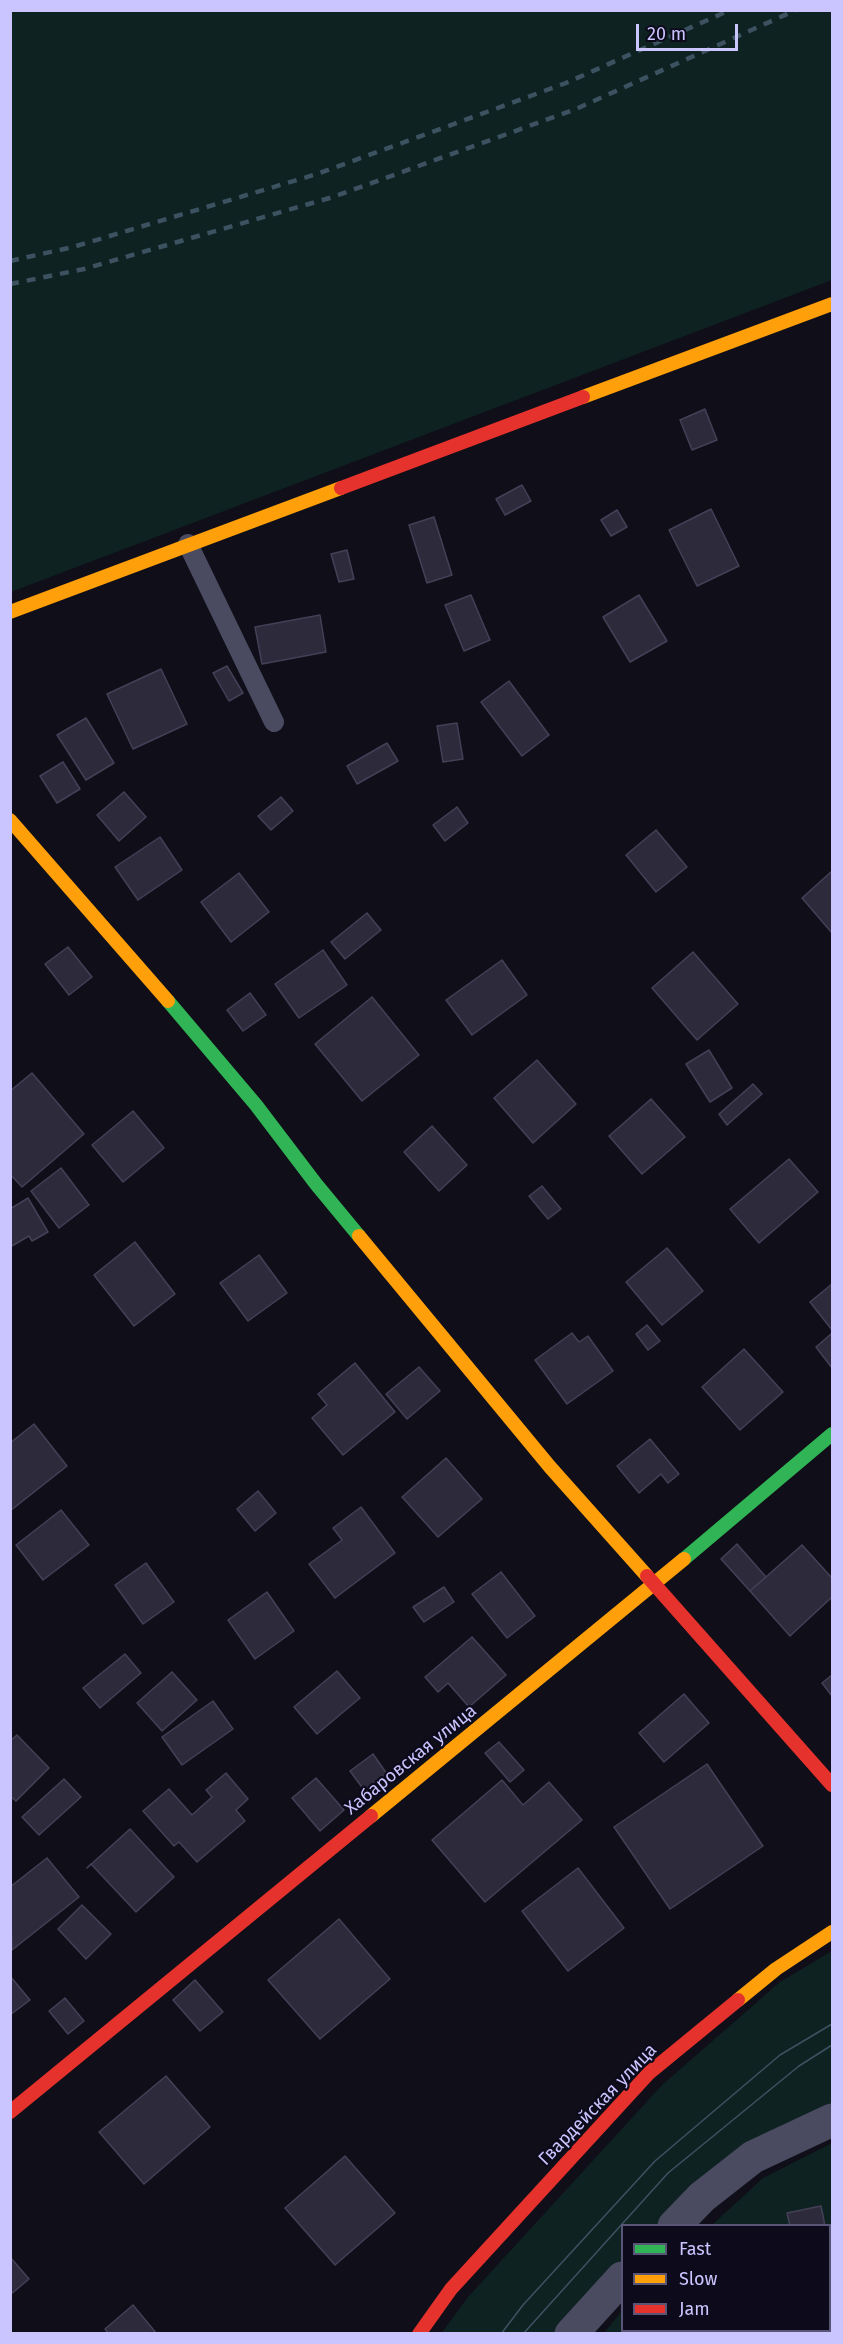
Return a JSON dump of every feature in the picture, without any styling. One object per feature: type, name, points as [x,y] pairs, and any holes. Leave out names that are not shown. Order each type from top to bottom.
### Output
[{"type":"main road","points":[[10,612],[832,304]]},
{"type":"main road","points":[[10,820],[136,963],[241,1088],[323,1193],[550,1467],[832,1785]]},
{"type":"main road","name":"Хабаровская улица","points":[[10,2112],[654,1584],[832,1434]]},
{"type":"main road","name":"Гвардейская улица","points":[[419,2334],[452,2289],[649,2073],[776,1969],[832,1932]]},
{"type":"street","points":[[676,2224],[702,2197],[753,2157],[832,2120]]},
{"type":"street","points":[[571,2334],[621,2280]]},
{"type":"lane","points":[[188,544],[274,722]]},
{"type":"green space","points":[[10,11],[832,11],[832,280],[11,592]]},
{"type":"green space","points":[[832,1951],[832,2109],[674,2224],[621,2224],[621,2282],[573,2333],[441,2334],[468,2297],[662,2085],[780,1982]]},
{"type":"green space","points":[[832,2143],[832,2333],[603,2334],[621,2312],[621,2332],[831,2332],[831,2224],[713,2224],[763,2178]]},
{"type":"building","points":[[705,409],[717,440],[692,450],[680,420]]},
{"type":"building","points":[[522,485],[531,501],[505,515],[496,499]]},
{"type":"building","points":[[711,509],[739,566],[697,586],[669,530]]},
{"type":"building","points":[[617,510],[627,527],[611,536],[601,520]]},
{"type":"building","points":[[434,517],[452,575],[427,583],[409,525]]},
{"type":"building","points":[[347,550],[354,579],[339,582],[331,554]]},
{"type":"building","points":[[471,595],[490,640],[464,651],[445,605]]},
{"type":"building","points":[[639,595],[667,641],[630,662],[603,617]]},
{"type":"building","points":[[320,615],[326,652],[262,664],[255,627]]},
{"type":"building","points":[[227,666],[243,693],[229,701],[213,673]]},
{"type":"building","points":[[161,669],[187,724],[133,749],[107,694]]},
{"type":"building","points":[[509,681],[549,735],[522,756],[481,702]]},
{"type":"building","points":[[86,718],[114,763],[86,780],[57,735]]},
{"type":"building","points":[[457,723],[463,759],[443,762],[437,726]]},
{"type":"building","points":[[387,743],[398,761],[357,784],[347,766]]},
{"type":"building","points":[[63,762],[80,789],[57,803],[40,776]]},
{"type":"building","points":[[124,792],[146,817],[119,841],[97,815]]},
{"type":"building","points":[[281,797],[293,811],[271,830],[258,816]]},
{"type":"building","points":[[457,807],[468,823],[445,841],[433,825]]},
{"type":"building","points":[[656,830],[687,867],[656,892],[626,855]]},
{"type":"building","points":[[160,837],[182,870],[138,900],[115,867]]},
{"type":"building","points":[[832,871],[832,933],[802,898]]},
{"type":"building","points":[[239,873],[269,912],[231,942],[201,902]]},
{"type":"building","points":[[367,913],[381,930],[345,959],[331,942]]},
{"type":"building","points":[[68,947],[92,977],[69,995],[45,964]]},
{"type":"building","points":[[323,950],[347,985],[299,1018],[275,984]]},
{"type":"building","points":[[693,952],[738,1004],[697,1040],[652,988]]},
{"type":"building","points":[[502,960],[527,995],[472,1035],[446,1000]]},
{"type":"building","points":[[250,993],[266,1015],[243,1031],[227,1010]]},
{"type":"building","points":[[372,997],[419,1055],[362,1101],[315,1044]]},
{"type":"building","points":[[709,1050],[732,1088],[710,1102],[686,1064]]},
{"type":"building","points":[[537,1060],[576,1104],[533,1143],[494,1098]]},
{"type":"building","points":[[32,1073],[84,1134],[22,1187],[10,1174],[10,1091]]},
{"type":"building","points":[[753,1084],[762,1094],[727,1125],[719,1114]]},
{"type":"building","points":[[651,1099],[685,1137],[642,1174],[609,1136]]},
{"type":"building","points":[[133,1111],[164,1148],[123,1182],[92,1145]]},
{"type":"building","points":[[432,1126],[467,1165],[439,1191],[404,1152]]},
{"type":"building","points":[[789,1159],[818,1192],[759,1243],[730,1209]]},
{"type":"building","points":[[61,1168],[89,1205],[59,1228],[31,1191]]},
{"type":"building","points":[[542,1186],[561,1209],[548,1219],[529,1196]]},
{"type":"building","points":[[28,1198],[48,1232],[32,1241],[29,1236],[10,1247],[10,1209]]},
{"type":"building","points":[[135,1242],[175,1294],[134,1326],[94,1275]]},
{"type":"building","points":[[667,1248],[703,1291],[662,1325],[626,1282]]},
{"type":"building","points":[[259,1255],[287,1293],[248,1321],[220,1283]]},
{"type":"building","points":[[832,1284],[832,1330],[810,1302]]},
{"type":"building","points":[[647,1325],[660,1341],[648,1350],[636,1334]]},
{"type":"building","points":[[572,1333],[579,1342],[588,1336],[613,1371],[567,1404],[535,1360]]},
{"type":"building","points":[[831,1334],[832,1336],[832,1368],[816,1347]]},
{"type":"building","points":[[744,1349],[783,1392],[740,1430],[702,1387]]},
{"type":"building","points":[[355,1363],[395,1412],[343,1455],[312,1418],[327,1405],[318,1394]]},
{"type":"building","points":[[419,1367],[440,1391],[407,1419],[386,1394]]},
{"type":"building","points":[[34,1424],[67,1466],[10,1511],[10,1443]]},
{"type":"building","points":[[650,1439],[679,1474],[668,1483],[661,1474],[639,1493],[617,1466]]},
{"type":"building","points":[[446,1458],[482,1499],[438,1537],[402,1497]]},
{"type":"building","points":[[258,1491],[276,1513],[255,1531],[237,1509]]},
{"type":"building","points":[[361,1507],[395,1553],[335,1598],[309,1564],[342,1540],[333,1528]]},
{"type":"building","points":[[61,1510],[89,1545],[43,1580],[16,1545]]},
{"type":"building","points":[[737,1544],[766,1577],[750,1591],[721,1559]]},
{"type":"building","points":[[802,1545],[832,1578],[832,1597],[790,1636],[750,1591]]},
{"type":"building","points":[[146,1563],[174,1602],[143,1624],[115,1585]]},
{"type":"building","points":[[501,1572],[535,1616],[507,1638],[472,1594]]},
{"type":"building","points":[[444,1587],[454,1602],[424,1622],[413,1607]]},
{"type":"building","points":[[267,1592],[294,1631],[255,1659],[228,1620]]},
{"type":"building","points":[[472,1637],[506,1675],[469,1707],[448,1683],[438,1692],[425,1677]]},
{"type":"building","points":[[125,1654],[141,1673],[100,1708],[83,1688]]},
{"type":"building","points":[[337,1671],[360,1698],[317,1734],[294,1707]]},
{"type":"building","points":[[172,1672],[197,1700],[162,1731],[137,1703]]},
{"type":"building","points":[[832,1675],[832,1696],[822,1683]]},
{"type":"building","points":[[684,1694],[709,1723],[664,1762],[639,1733]]},
{"type":"building","points":[[213,1701],[233,1729],[182,1765],[162,1737]]},
{"type":"building","points":[[17,1735],[49,1768],[16,1801],[10,1796],[10,1741]]},
{"type":"building","points":[[499,1742],[524,1770],[510,1782],[485,1753]]},
{"type":"building","points":[[373,1754],[387,1774],[364,1790],[350,1771]]},
{"type":"building","points":[[707,1764],[763,1846],[670,1909],[614,1827]]},
{"type":"building","points":[[226,1773],[248,1799],[236,1810],[245,1821],[197,1862],[179,1842],[174,1846],[143,1811],[169,1789],[192,1815],[212,1797],[206,1790]]},
{"type":"building","points":[[316,1778],[344,1810],[320,1831],[292,1798]]},
{"type":"building","points":[[64,1779],[81,1797],[39,1835],[22,1817]]},
{"type":"building","points":[[502,1780],[523,1805],[549,1782],[582,1820],[485,1902],[432,1840]]},
{"type":"building","points":[[130,1829],[174,1877],[136,1912],[91,1864]]},
{"type":"building","points":[[47,1858],[79,1897],[12,1950],[10,1887]]},
{"type":"building","points":[[578,1868],[624,1928],[568,1971],[522,1911]]},
{"type":"building","points":[[82,1905],[111,1934],[86,1959],[58,1929]]},
{"type":"building","points":[[339,1919],[390,1979],[320,2039],[268,1980]]},
{"type":"building","points":[[10,1976],[30,2000],[10,2015]]},
{"type":"building","points":[[195,1980],[223,2012],[200,2031],[173,2000]]},
{"type":"building","points":[[65,1998],[84,2021],[68,2034],[49,2011]]},
{"type":"building","points":[[166,2076],[210,2127],[144,2184],[99,2132]]},
{"type":"building","points":[[345,2156],[395,2213],[335,2265],[285,2208]]},
{"type":"building","points":[[821,2206],[825,2224],[790,2224],[787,2213]]},
{"type":"building","points":[[831,2256],[832,2263],[831,2288]]},
{"type":"building","points":[[10,2257],[29,2279],[10,2295]]},
{"type":"building","points":[[133,2305],[157,2334],[109,2334],[105,2329]]},
{"type":"tram line","points":[[501,2334],[523,2305],[655,2161],[780,2055],[832,2024]]},
{"type":"tram line","points":[[622,2224],[668,2173],[799,2066],[832,2045]]},
{"type":"tram line","points":[[523,2334],[621,2225]]},
{"type":"railway","points":[[10,261],[73,247],[317,174],[566,83],[730,10]]},
{"type":"railway","points":[[10,284],[84,269],[333,197],[576,109],[796,10]]},
{"type":"traffic: fast","points":[[168,1001],[256,1105],[359,1236]]},
{"type":"traffic: fast","points":[[684,1559],[832,1434]]},
{"type":"traffic: slow","points":[[583,397],[832,304]]},
{"type":"traffic: slow","points":[[10,612],[341,488]]},
{"type":"traffic: slow","points":[[10,820],[168,1001]]},
{"type":"traffic: slow","points":[[359,1236],[550,1467],[647,1576]]},
{"type":"traffic: slow","points":[[371,1816],[684,1559]]},
{"type":"traffic: slow","points":[[738,2000],[776,1969],[832,1932]]},
{"type":"traffic: jam","points":[[341,488],[583,397]]},
{"type":"traffic: jam","points":[[647,1576],[832,1785]]},
{"type":"traffic: jam","points":[[10,2112],[371,1816]]},
{"type":"traffic: jam","points":[[419,2334],[451,2289],[649,2073],[738,2000]]}]
